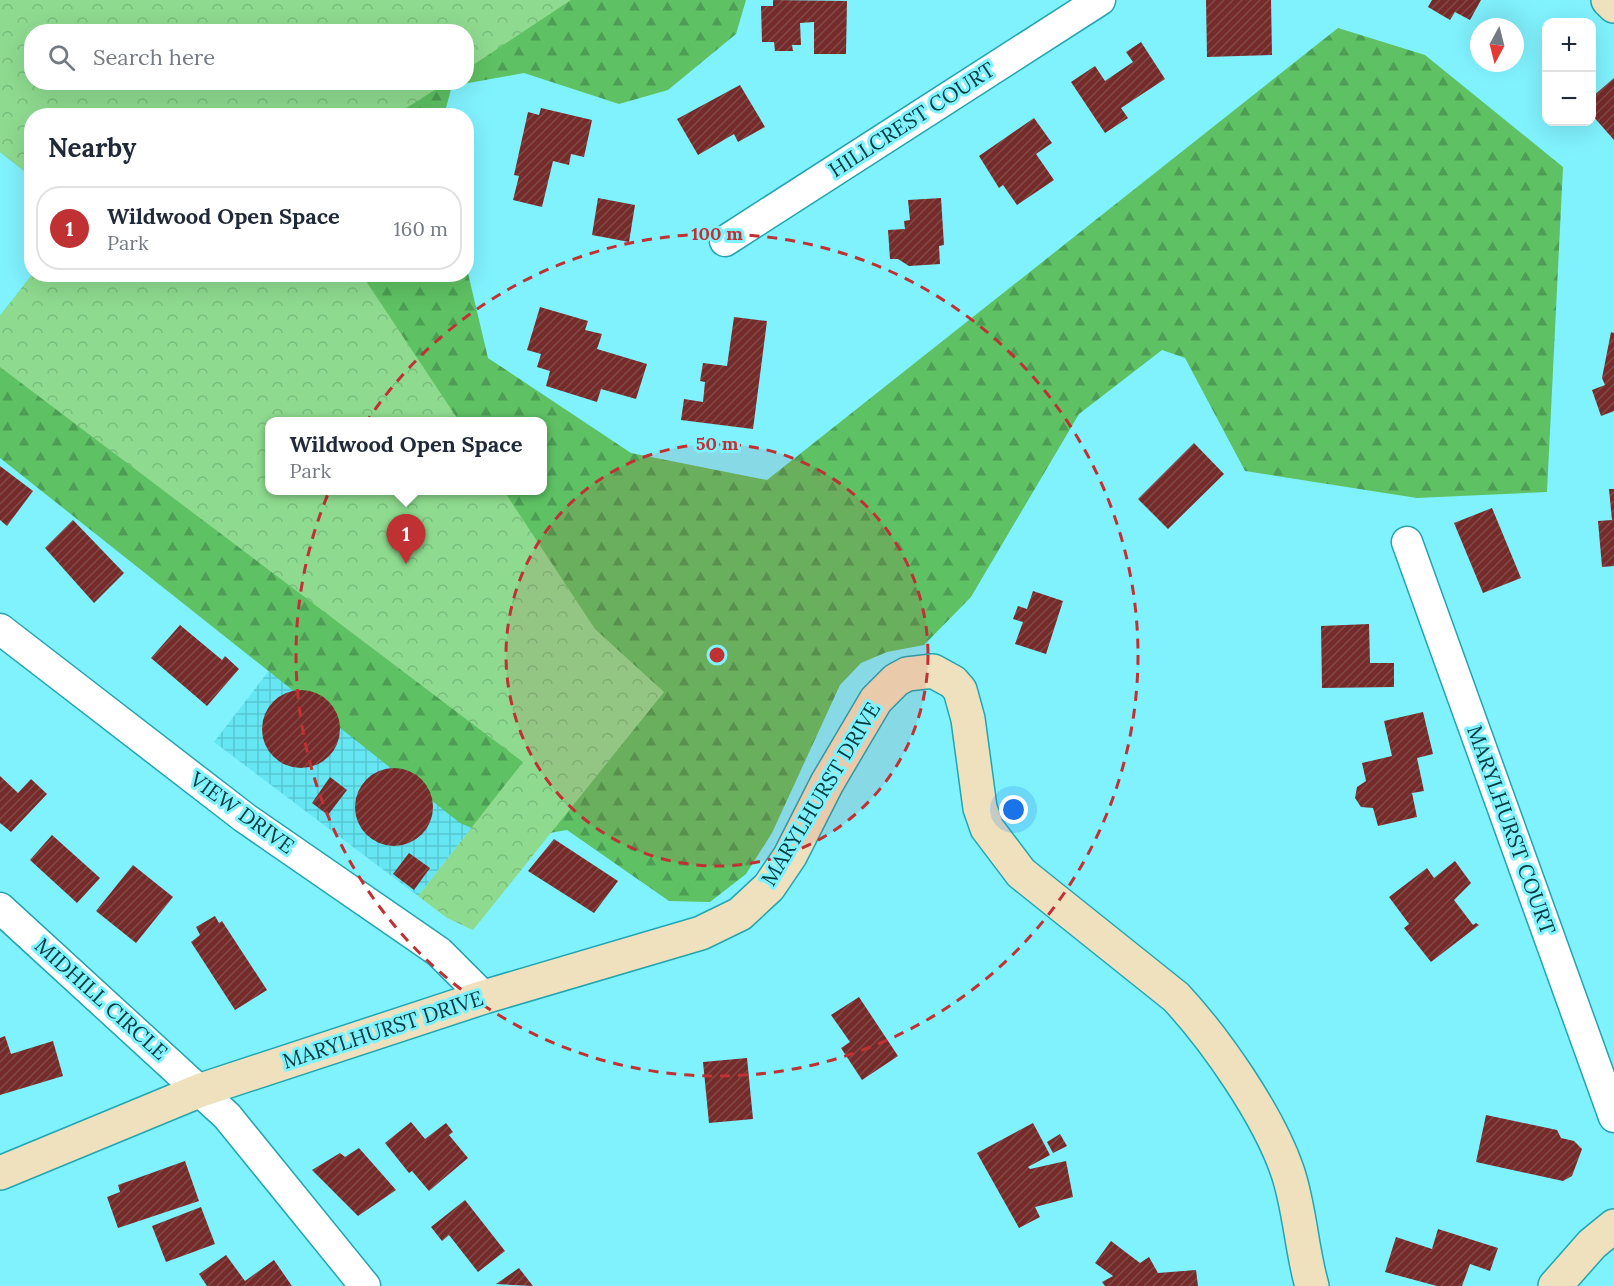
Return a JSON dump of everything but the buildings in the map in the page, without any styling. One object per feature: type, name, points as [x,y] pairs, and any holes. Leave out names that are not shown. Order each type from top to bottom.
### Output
[{"type":"street","name":"HILLCREST COURT","points":[[725,241],[1100,0]]},
{"type":"street","points":[[1608,0],[1614,6]]},
{"type":"street","name":"MARYLHURST COURT","points":[[1407,542],[1614,1117]]},
{"type":"street","name":"VIEW DRIVE","points":[[0,629],[245,818],[439,952],[484,997]]},
{"type":"street","name":"MARYLHURST DRIVE","points":[[0,1173],[201,1090],[484,997],[701,933],[740,914],[769,887],[790,856],[827,783],[876,700],[896,680],[907,674],[933,671],[953,682],[960,690],[968,719],[980,808],[987,828],[1002,851],[1021,873],[1176,997],[1195,1017],[1261,1114],[1287,1171],[1312,1286]]},
{"type":"street","name":"MIDHILL CIRCLE","points":[[0,908],[227,1116],[365,1286]]},
{"type":"street","points":[[1555,1286],[1592,1244],[1614,1226]]},
{"type":"shaded area","points":[[318,607],[523,762],[418,896],[214,742]]},
{"type":"green space","points":[[0,0],[746,0],[736,34],[668,90],[619,104],[524,73],[474,82],[474,24],[24,24],[24,90],[451,90],[446,108],[24,108],[24,171],[0,152]]},
{"type":"green space","points":[[0,0],[571,0],[474,64],[474,24],[24,24],[24,90],[435,90],[406,108],[24,108],[24,171],[0,152]]},
{"type":"green space","points":[[1338,28],[1425,55],[1563,167],[1547,492],[1417,498],[1245,471],[1185,358],[1162,350],[1079,414],[971,597],[924,645],[887,652],[861,663],[840,685],[772,833],[746,874],[710,902],[669,901],[567,830],[502,841],[460,823],[0,458],[0,316],[27,282],[470,282],[488,358],[631,453],[767,480]]},
{"type":"green space","points":[[27,282],[367,282],[456,417],[265,417],[265,495],[507,495],[595,629],[664,692],[473,930],[447,918],[418,896],[523,762],[0,367],[0,316]]},
{"type":"place","name":"Wildwood Open Space","points":[[406,564]]}]
